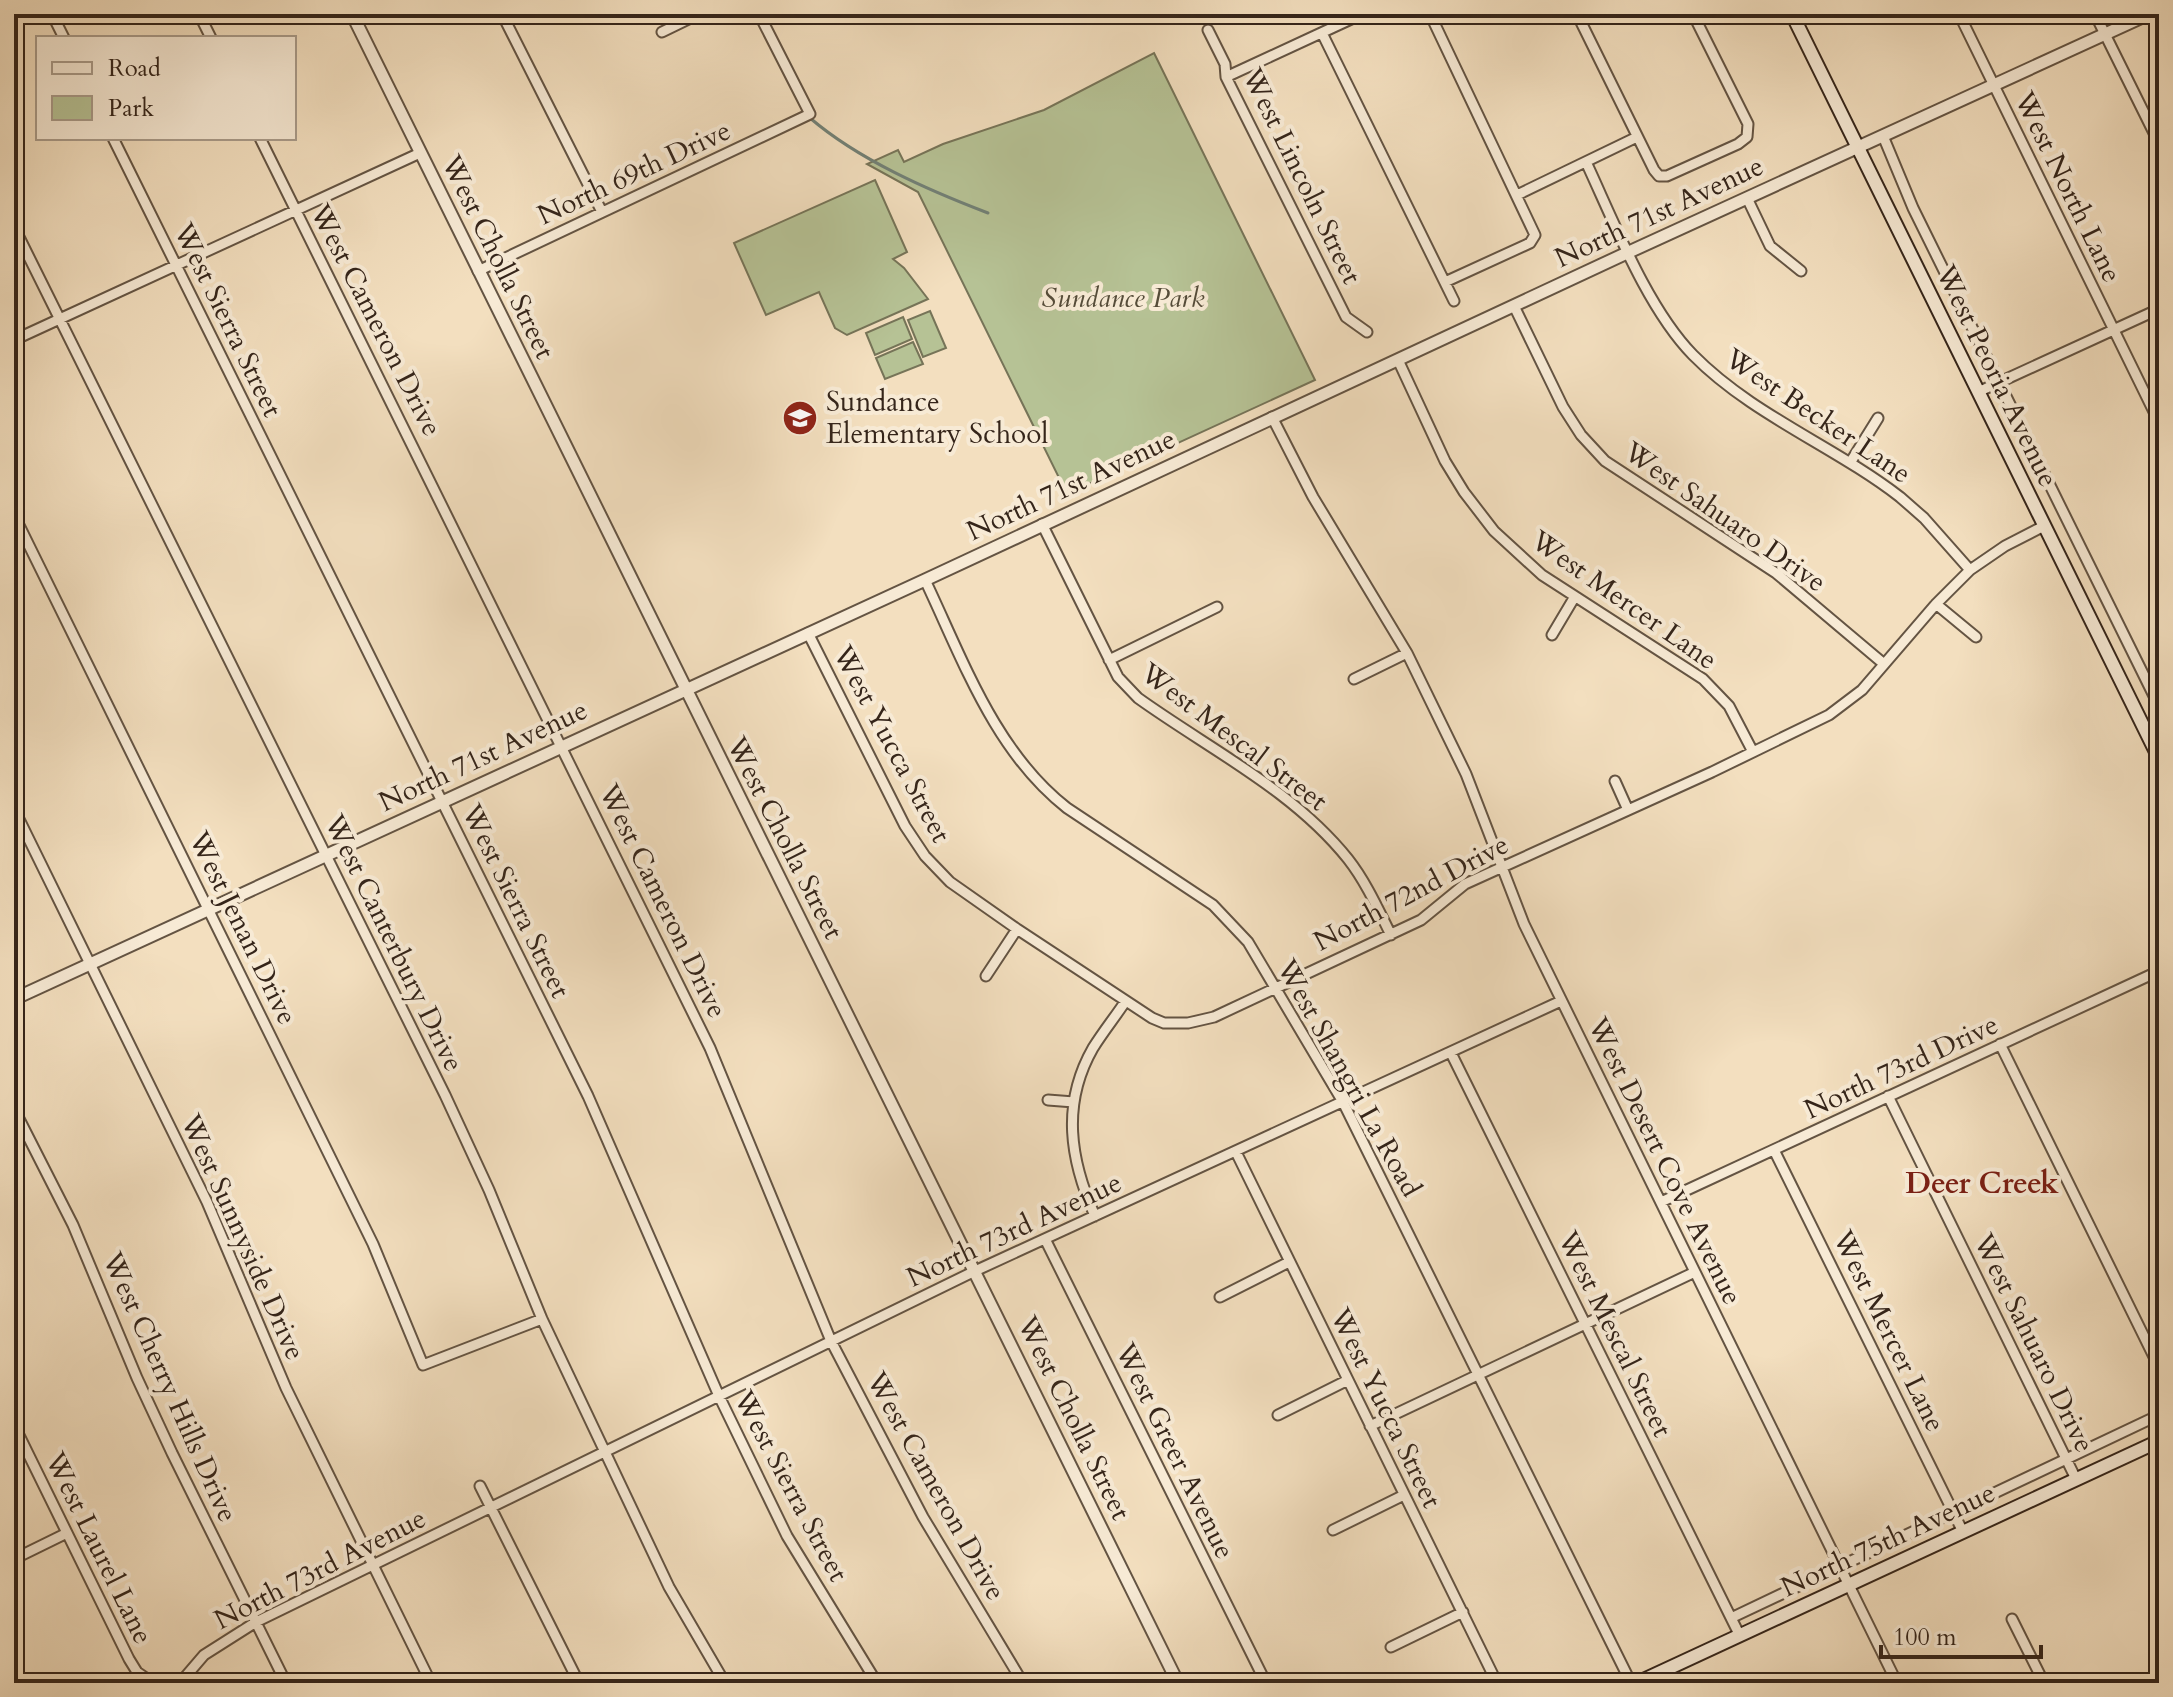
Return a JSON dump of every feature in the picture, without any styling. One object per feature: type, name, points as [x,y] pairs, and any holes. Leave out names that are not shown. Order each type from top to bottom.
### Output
[{"type":"main road","name":"West Peoria Avenue","points":[[1792,14],[2159,758]]},
{"type":"main road","name":"North 75th Avenue","points":[[1634,1683],[2159,1441]]},
{"type":"street","points":[[52,14],[63,36]]},
{"type":"street","points":[[199,14],[210,36]]},
{"type":"street","name":"West Cholla Street","points":[[352,14],[1178,1683]]},
{"type":"street","points":[[502,14],[602,212]]},
{"type":"street","points":[[662,32],[699,14]]},
{"type":"street","name":"North 69th Drive","points":[[478,271],[810,114],[759,14]]},
{"type":"street","points":[[1226,77],[1362,14]]},
{"type":"street","points":[[1430,14],[1535,235],[1530,243],[1445,282]]},
{"type":"street","points":[[1577,14],[1659,176],[1667,176],[1747,137],[1748,124],[1696,15]]},
{"type":"street","name":"West North Lane","points":[[1959,14],[2159,422]]},
{"type":"street","points":[[2095,14],[2159,143]]},
{"type":"street","name":"North 71st Avenue","points":[[14,999],[2149,14]]},
{"type":"street","name":"West Lincoln Street","points":[[1208,30],[1225,64],[1226,77],[1346,317],[1367,332]]},
{"type":"street","points":[[1322,33],[1454,301]]},
{"type":"street","name":"West Peoria Avenue","points":[[1883,136],[1999,383],[2159,706]]},
{"type":"street","points":[[1517,195],[1637,137]]},
{"type":"street","name":"West Sierra Street","points":[[114,140],[588,1096],[719,1396],[787,1536],[877,1683]]},
{"type":"street","name":"West Cameron Drive","points":[[261,140],[710,1048],[831,1341],[923,1517],[1023,1683]]},
{"type":"street","points":[[14,340],[420,153]]},
{"type":"street","name":"West Becker Lane","points":[[1586,162],[1629,252],[1668,322],[1691,352],[1735,391],[1850,463],[1912,507],[1970,570]]},
{"type":"street","points":[[1747,198],[1770,246],[1801,271]]},
{"type":"street","name":"West Canterbury Drive","points":[[14,227],[445,1095],[489,1190],[542,1319],[669,1587],[725,1683]]},
{"type":"street","name":"West Sahuaro Drive","points":[[1514,306],[1563,407],[1581,435],[1605,461],[1776,573],[1884,664]]},
{"type":"street","points":[[1978,392],[2159,309]]},
{"type":"street","name":"West Mercer Lane","points":[[1398,360],[1445,461],[1473,505],[1510,547],[1574,598],[1703,679],[1729,706],[1753,752]]},
{"type":"street","name":"West Desert Cove Avenue","points":[[1272,417],[1313,497],[1407,653],[1466,774],[1524,924],[1897,1683]]},
{"type":"street","points":[[1850,463],[1878,418]]},
{"type":"street","name":"West Jenan Drive","points":[[14,515],[373,1244],[423,1365],[542,1319]]},
{"type":"street","name":"West Mescal Street","points":[[1042,524],[1118,677],[1138,698],[1289,801],[1323,831],[1360,875],[1391,935]]},
{"type":"street","name":"North 72nd Drive","points":[[1125,1002],[1164,1023],[1188,1023],[1214,1017],[1421,920],[1465,884],[1753,752],[1842,707],[1862,690],[1936,604],[1970,570],[2005,546],[2044,526]]},
{"type":"street","name":"West Shangri La Road","points":[[925,580],[996,726],[1023,766],[1067,808],[1198,894],[1226,916],[1248,942],[1343,1102],[1477,1375],[1634,1683]]},
{"type":"street","points":[[1552,635],[1574,598]]},
{"type":"street","points":[[1936,604],[1976,637]]},
{"type":"street","points":[[1109,660],[1217,607]]},
{"type":"street","name":"West Yucca Street","points":[[808,633],[905,826],[925,856],[950,882],[1125,1002]]},
{"type":"street","points":[[1354,679],[1407,653]]},
{"type":"street","points":[[1615,781],[1628,810]]},
{"type":"street","name":"West Sunnyside Drive","points":[[14,809],[207,1202],[286,1388],[431,1683]]},
{"type":"street","points":[[986,976],[1017,929]]},
{"type":"street","name":"North 73rd Drive","points":[[1661,1202],[2159,971]]},
{"type":"street","name":"North 73rd Avenue","points":[[180,1683],[204,1655],[256,1622],[975,1271],[1561,1001]]},
{"type":"street","points":[[1095,1216],[1074,1160],[1074,1102],[1093,1048],[1125,1002]]},
{"type":"street","points":[[2000,1044],[2159,1367]]},
{"type":"street","name":"West Mescal Street","points":[[1451,1053],[1740,1636]]},
{"type":"street","name":"West Sahuaro Drive","points":[[1888,1096],[2076,1479]]},
{"type":"street","points":[[1048,1100],[1074,1102]]},
{"type":"street","name":"West Cherry Hills Drive","points":[[14,1109],[73,1225],[137,1378],[286,1683]]},
{"type":"street","name":"West Mercer Lane","points":[[1774,1150],[1963,1532]]},
{"type":"street","name":"West Yucca Street","points":[[1236,1152],[1497,1683]]},
{"type":"street","name":"West Greer Avenue","points":[[1045,1239],[1266,1683]]},
{"type":"street","points":[[1220,1297],[1289,1262]]},
{"type":"street","points":[[1370,1426],[1695,1272]]},
{"type":"street","points":[[1278,1415],[1348,1380]]},
{"type":"street","name":"North 75th Avenue","points":[[1731,1618],[2159,1415]]},
{"type":"street","name":"West Laurel Lane","points":[[14,1425],[129,1659],[137,1672],[153,1683]]},
{"type":"street","points":[[480,1486],[579,1683]]},
{"type":"street","points":[[1333,1530],[1404,1495]]},
{"type":"street","points":[[14,1559],[67,1533]]},
{"type":"street","points":[[1391,1647],[1463,1612]]},
{"type":"street","points":[[2012,1619],[2044,1683]]},
{"type":"green space","name":"Sundance Park","points":[[1154,53],[1315,380],[1067,494],[918,192],[867,164],[898,150],[904,162],[943,144],[1044,110]]},
{"type":"green space","points":[[875,180],[907,252],[893,259],[928,299],[847,335],[835,328],[819,292],[766,315],[734,243]]},
{"type":"green space","points":[[930,311],[946,348],[923,357],[908,320]]},
{"type":"green space","points":[[903,317],[912,339],[875,355],[866,333]]},
{"type":"green space","points":[[913,342],[923,364],[885,379],[876,358]]},
{"type":"waterway","points":[[810,118],[872,160],[918,184],[988,213]]},
{"type":"place","name":"Sundance Elementary School","points":[[800,418]]},
{"type":"district","name":"Deer Creek","points":[[1982,1183]]}]
